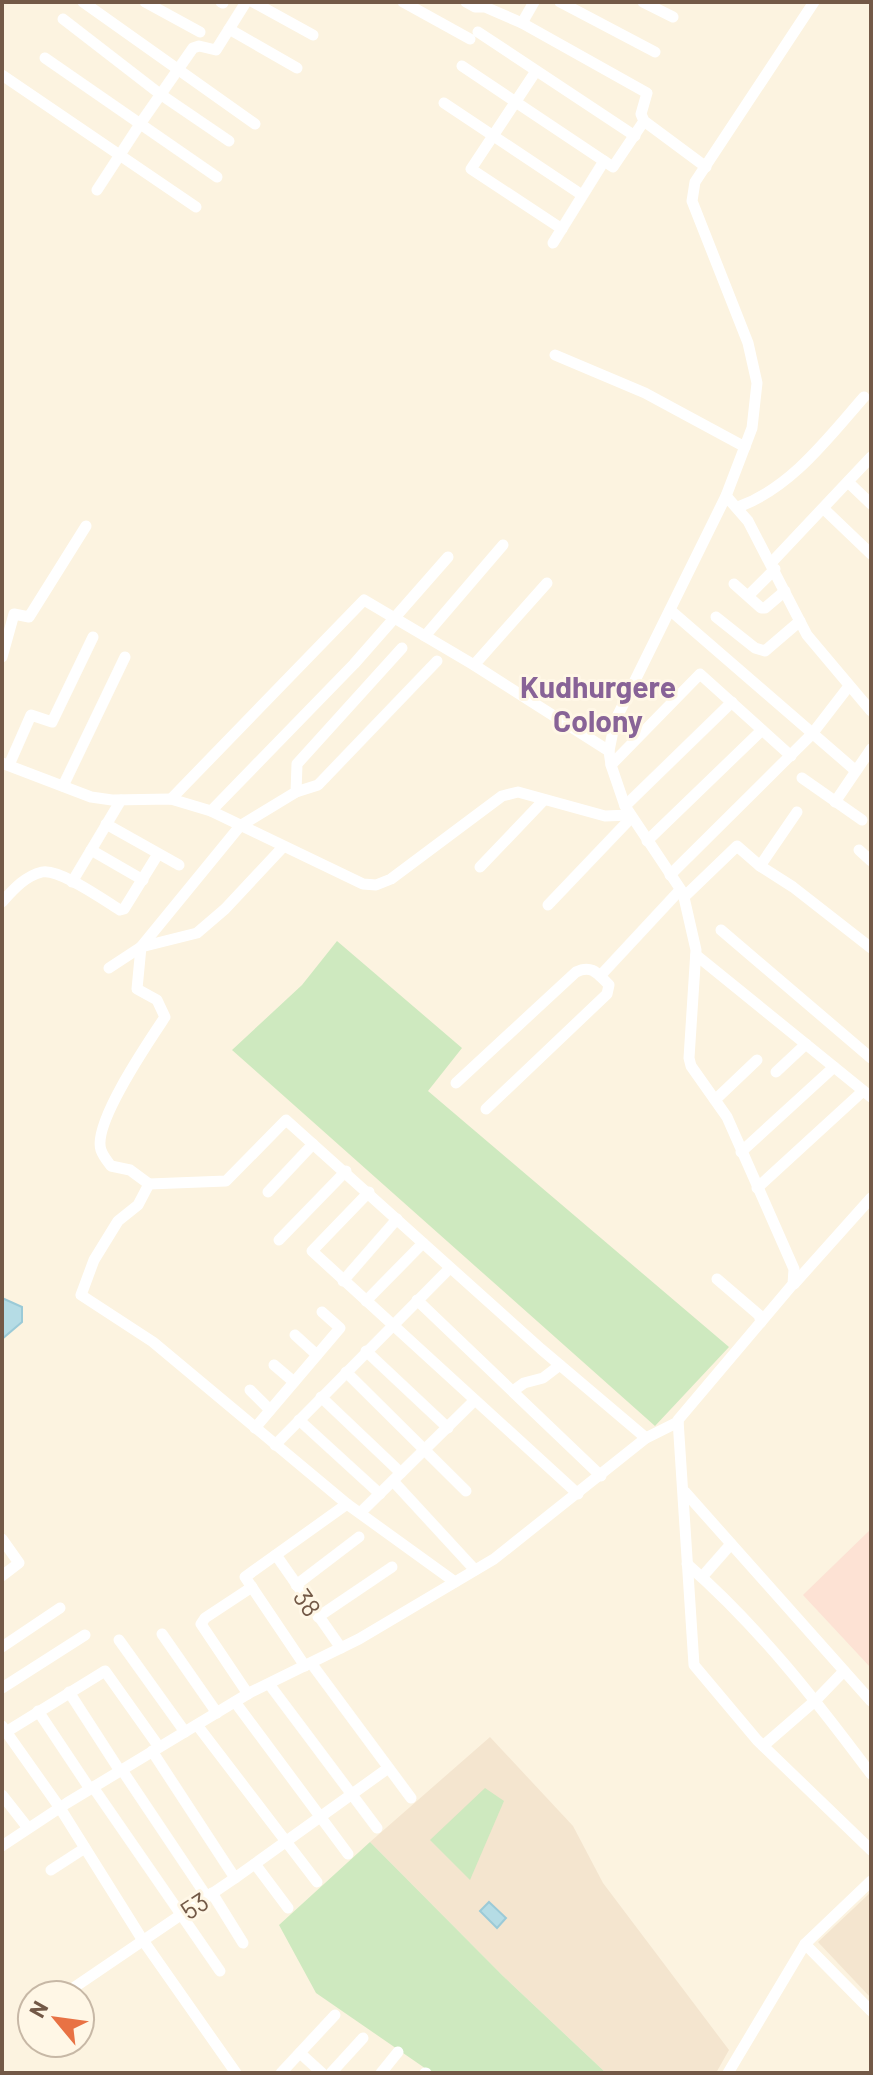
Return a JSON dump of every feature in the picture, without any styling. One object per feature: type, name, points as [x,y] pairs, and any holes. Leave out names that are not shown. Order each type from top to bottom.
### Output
[{"type":"street","points":[[83,2],[255,124]]},
{"type":"street","points":[[145,2],[200,32]]},
{"type":"street","points":[[97,190],[193,48],[199,46],[216,50],[246,2]]},
{"type":"street","points":[[253,2],[313,35]]},
{"type":"street","points":[[403,2],[474,36],[536,71],[635,136]]},
{"type":"street","points":[[466,2],[522,23],[647,93],[641,114],[644,121],[706,167]]},
{"type":"street","points":[[522,23],[534,2]]},
{"type":"street","points":[[560,2],[655,52]]},
{"type":"street","points":[[643,2],[673,17]]},
{"type":"street","points":[[793,1284],[794,1269],[727,1117],[691,1066],[696,955],[682,893],[629,813],[609,751],[615,721],[726,496],[752,428],[757,383],[748,343],[692,201],[695,182],[811,3]]},
{"type":"street","points":[[63,19],[160,94],[229,141]]},
{"type":"street","points":[[229,29],[297,68]]},
{"type":"street","points":[[45,58],[217,177]]},
{"type":"street","points":[[462,66],[613,167],[644,121]]},
{"type":"street","points":[[536,71],[471,169],[562,229]]},
{"type":"street","points":[[2,75],[196,207]]},
{"type":"street","points":[[444,103],[582,195]]},
{"type":"street","points":[[553,243],[604,161]]},
{"type":"street","points":[[555,355],[645,393],[745,447]]},
{"type":"street","points":[[738,507],[754,501],[790,477],[864,397]]},
{"type":"street","points":[[749,595],[871,457]]},
{"type":"street","points":[[848,482],[871,504]]},
{"type":"street","points":[[726,496],[738,507],[774,566],[807,635],[871,711]]},
{"type":"street","points":[[824,509],[871,554]]},
{"type":"street","points":[[2,657],[14,614],[29,617],[86,526]]},
{"type":"street","points":[[425,636],[503,545]]},
{"type":"street","points":[[211,811],[354,664],[448,557]]},
{"type":"street","points":[[474,665],[547,583]]},
{"type":"street","points":[[734,584],[761,608],[785,591]]},
{"type":"street","points":[[171,799],[364,600],[609,751]]},
{"type":"street","points":[[670,610],[856,771]]},
{"type":"street","points":[[716,617],[755,648],[765,651],[800,621]]},
{"type":"street","points":[[93,637],[52,722],[31,715],[6,764],[91,797],[171,799],[211,811],[363,884],[376,885],[391,879],[502,796],[518,792],[605,816],[629,813]]},
{"type":"street","points":[[296,792],[297,764],[402,648]]},
{"type":"street","points":[[63,786],[125,657]]},
{"type":"street","points":[[109,968],[141,947],[240,826],[296,792],[318,785],[437,661]]},
{"type":"street","points":[[611,765],[700,674],[791,756]]},
{"type":"street","points":[[670,875],[812,734],[849,686]]},
{"type":"street","points":[[548,905],[732,702]]},
{"type":"street","points":[[647,841],[762,730]]},
{"type":"street","points":[[835,802],[871,749]]},
{"type":"street","points":[[802,778],[862,820]]},
{"type":"street","points":[[72,882],[121,800]]},
{"type":"street","points":[[480,867],[544,800]]},
{"type":"street","points":[[760,866],[797,812]]},
{"type":"street","points":[[106,824],[179,865]]},
{"type":"street","points":[[600,976],[682,893],[737,846],[871,948]]},
{"type":"street","points":[[141,947],[197,933],[225,909],[283,847]]},
{"type":"street","points":[[91,850],[143,880]]},
{"type":"street","points":[[859,850],[871,861]]},
{"type":"street","points":[[2,902],[27,878],[44,871],[56,873],[120,910],[127,906],[158,854]]},
{"type":"street","points":[[721,930],[871,1058]]},
{"type":"street","points":[[141,947],[137,989],[157,1000],[165,1017],[104,1121],[100,1149],[111,1166],[130,1170],[149,1184],[226,1181],[286,1120],[646,1438]]},
{"type":"street","points":[[696,955],[867,1094],[757,1188]]},
{"type":"street","points":[[456,1083],[576,972],[592,968],[609,985],[607,994],[486,1109]]},
{"type":"street","points":[[776,1072],[806,1044]]},
{"type":"street","points":[[715,1100],[757,1060]]},
{"type":"street","points":[[741,1152],[834,1067]]},
{"type":"street","points":[[268,1192],[313,1144]]},
{"type":"street","points":[[279,1240],[346,1171]]},
{"type":"street","points":[[149,1184],[138,1205],[118,1221],[102,1247],[81,1295],[153,1342],[347,1504],[455,1582]]},
{"type":"street","points":[[369,1192],[312,1251],[578,1494]]},
{"type":"street","points":[[2,1846],[248,1694],[341,1648],[494,1559],[646,1438],[678,1422],[793,1284],[871,1198]]},
{"type":"street","points":[[343,1281],[397,1219]]},
{"type":"street","points":[[366,1301],[423,1243]]},
{"type":"street","points":[[275,1445],[450,1268]]},
{"type":"street","points":[[717,1279],[759,1315],[761,1322]]},
{"type":"street","points":[[417,1300],[601,1476]]},
{"type":"street","points":[[255,1428],[340,1328],[322,1312]]},
{"type":"street","points":[[295,1335],[317,1355]]},
{"type":"street","points":[[366,1351],[448,1428]]},
{"type":"street","points":[[274,1365],[294,1382]]},
{"type":"street","points":[[513,1391],[524,1383],[543,1378],[560,1365]]},
{"type":"street","points":[[346,1372],[466,1491]]},
{"type":"street","points":[[250,1390],[270,1410]]},
{"type":"street","points":[[321,1397],[397,1477],[475,1570]]},
{"type":"street","points":[[360,1513],[475,1400]]},
{"type":"street","points":[[299,1420],[380,1494]]},
{"type":"street","points":[[678,1422],[694,1665],[763,1746],[871,1850]]},
{"type":"street","points":[[684,1492],[871,1701]]},
{"type":"street","points":[[347,1504],[245,1577],[411,1798]]},
{"type":"street","points":[[296,1585],[359,1537]]},
{"type":"street","points":[[2,1539],[19,1563],[2,1576]]},
{"type":"street","points":[[702,1577],[731,1544]]},
{"type":"street","name":"38","points":[[276,1555],[341,1648]]},
{"type":"street","points":[[687,1564],[746,1619],[816,1700],[871,1774]]},
{"type":"street","points":[[318,1617],[392,1567]]},
{"type":"street","points":[[248,1694],[201,1624],[205,1618],[252,1587]]},
{"type":"street","points":[[2,1647],[60,1608]]},
{"type":"street","points":[[162,1634],[217,1713]]},
{"type":"street","points":[[2,1688],[85,1635]]},
{"type":"street","points":[[119,1640],[185,1732]]},
{"type":"street","points":[[235,1878],[105,1671],[4,1729],[60,1808],[142,1939],[236,2073]]},
{"type":"street","points":[[763,1746],[844,1671]]},
{"type":"street","points":[[269,1684],[377,1828]]},
{"type":"street","points":[[69,1692],[243,1943]]},
{"type":"street","points":[[235,1702],[348,1854]]},
{"type":"street","points":[[38,1711],[220,1971]]},
{"type":"street","points":[[197,1725],[317,1882]]},
{"type":"street","name":"53","points":[[86,1979],[235,1878],[387,1769]]},
{"type":"street","points":[[2,1795],[28,1828]]},
{"type":"street","points":[[51,1870],[85,1848]]},
{"type":"street","points":[[255,1864],[288,1908]]},
{"type":"street","points":[[728,2073],[805,1944],[871,1881]]},
{"type":"street","points":[[805,1944],[871,2011]]},
{"type":"street","points":[[281,2073],[335,2015]]},
{"type":"street","points":[[331,2073],[363,2038]]},
{"type":"street","points":[[381,2073],[398,2052]]},
{"type":"street","points":[[300,2053],[322,2073]]},
{"type":"shaded area","points":[[871,1529],[871,1668],[803,1595]]},
{"type":"shaded area","points":[[490,1737],[573,1826],[603,1883],[729,2050],[716,2073],[606,2073],[503,1976],[370,1842]]},
{"type":"shaded area","points":[[871,1892],[871,1998],[818,1942]]},
{"type":"green space","points":[[337,941],[462,1048],[428,1091],[729,1347],[655,1426],[232,1050],[302,985]]},
{"type":"green space","points":[[485,1788],[504,1801],[470,1880],[430,1840]]},
{"type":"green space","points":[[370,1842],[503,1976],[606,2073],[432,2073],[316,1993],[279,1925]]},
{"type":"water","points":[[2,1298],[22,1307],[22,1322],[2,1339]]},
{"type":"water","points":[[489,1902],[506,1918],[497,1928],[480,1911]]},
{"type":"district","name":"Kudhurgere Colony","points":[[598,703]]}]
